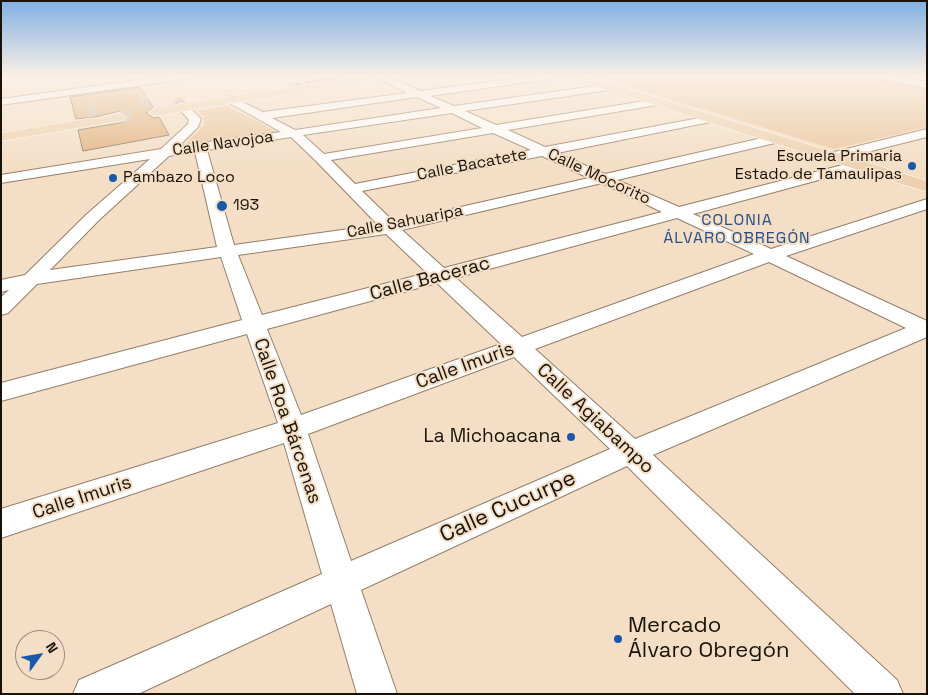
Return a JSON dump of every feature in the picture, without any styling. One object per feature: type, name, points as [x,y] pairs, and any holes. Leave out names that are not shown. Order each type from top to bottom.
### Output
[{"type":"main road","points":[[148,110],[152,108]]},
{"type":"main road","points":[[677,108],[927,187]]},
{"type":"main road","points":[[1,136],[118,111]]},
{"type":"main road","points":[[11,122],[94,115]]},
{"type":"street","points":[[1,309],[30,279],[194,125],[195,119],[184,108]]},
{"type":"street","name":"Calle Agiabampo","points":[[247,108],[294,134],[321,158],[390,228],[631,452],[883,694]]},
{"type":"street","points":[[260,116],[314,108]]},
{"type":"street","name":"Calle Mocorito","points":[[450,108],[770,255],[926,329]]},
{"type":"street","name":"Calle Navojoa","points":[[1,179],[164,152],[463,108]]},
{"type":"street","points":[[321,158],[617,108]]},
{"type":"street","name":"Calle Bacatete","points":[[352,189],[710,119]]},
{"type":"street","points":[[831,157],[927,133]]},
{"type":"street","name":"Calle Sahuaripa","points":[[1,286],[30,279],[390,228],[775,139]]},
{"type":"street","name":"Calle Roa Bárcenas","points":[[200,147],[227,250],[293,429],[378,694]]},
{"type":"street","name":"Calle Bacerac","points":[[1,392],[254,327],[441,275],[858,165]]},
{"type":"street","name":"Calle Imuris","points":[[1,524],[293,429],[770,255],[927,204]]},
{"type":"street","name":"Calle Cucurpe","points":[[93,694],[631,452],[926,329]]},
{"type":"shaded area","points":[[232,108],[279,133],[183,147],[204,125],[204,117],[197,111]]},
{"type":"shaded area","points":[[701,108],[927,108],[927,127],[834,149]]},
{"type":"building","points":[[73,108],[151,108],[146,113],[154,118],[159,117],[169,135],[83,151],[78,130],[125,122],[129,117],[120,111],[76,119]]},
{"type":"tunnel","points":[[87,110],[95,108]]},
{"type":"tunnel","points":[[120,117],[132,115]]},
{"type":"place","name":"Escuela Primaria Estado de Tamaulipas","points":[[912,166]]},
{"type":"place","name":"Pambazo Loco","points":[[113,178]]},
{"type":"place","name":"193","points":[[222,206]]},
{"type":"place","name":"La Michoacana","points":[[571,437]]},
{"type":"place","name":"Mercado Álvaro Obregón","points":[[618,639]]},
{"type":"district","name":"COLONIA ÁLVARO OBREGÓN","points":[[737,230]]}]
